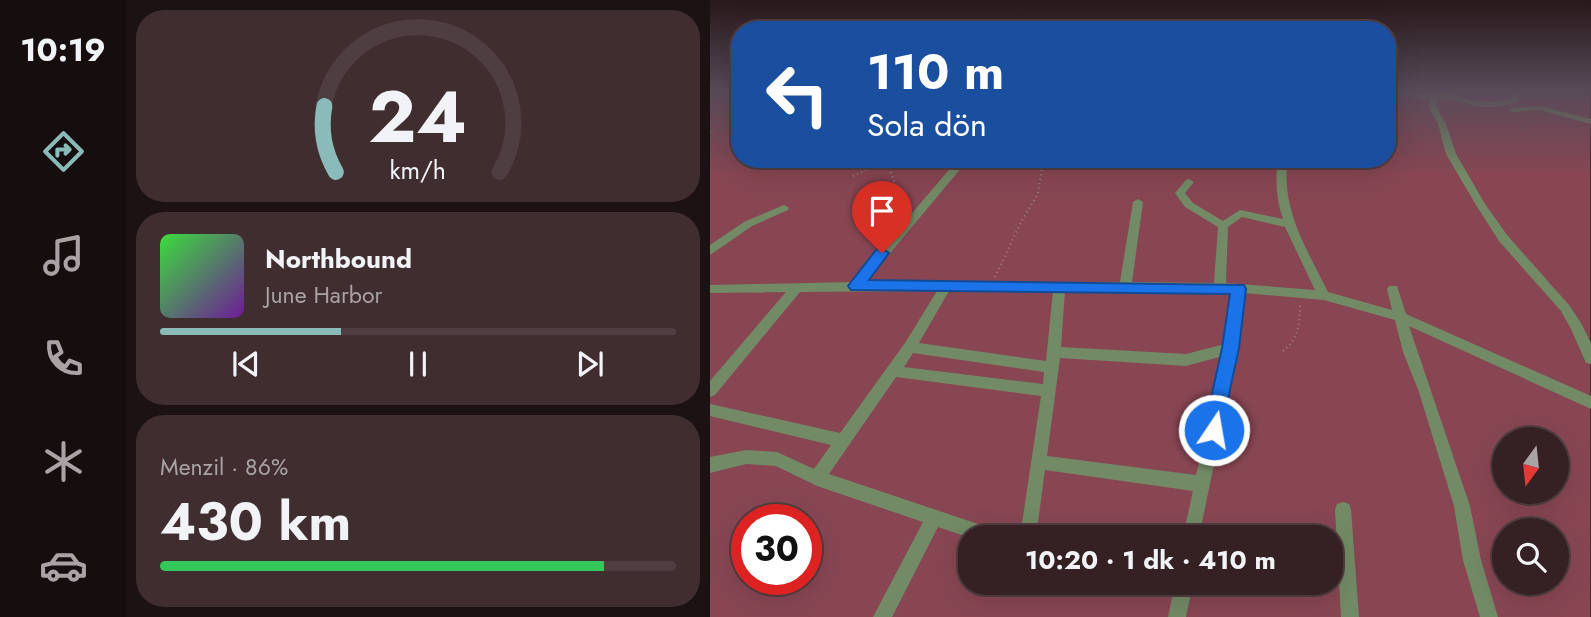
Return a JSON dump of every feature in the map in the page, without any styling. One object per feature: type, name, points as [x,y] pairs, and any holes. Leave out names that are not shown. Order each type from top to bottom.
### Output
[{"type":"street","points":[[1438,118],[1454,160],[1503,238],[1565,308],[1577,327],[1590,359]]},
{"type":"street","points":[[856,286],[928,202],[953,168]]},
{"type":"street","points":[[1280,168],[1278,176],[1289,224],[1324,295]]},
{"type":"street","points":[[1189,182],[1180,193],[1189,205],[1223,226]]},
{"type":"street","points":[[1125,287],[1138,202]]},
{"type":"street","points":[[710,251],[748,224],[784,208]]},
{"type":"street","points":[[1220,287],[1223,226],[1240,213],[1289,224]]},
{"type":"street","points":[[710,289],[856,286],[1220,287],[1324,295],[1401,317],[1590,402]]},
{"type":"street","points":[[817,478],[910,347],[946,286]]},
{"type":"street","points":[[1030,525],[1059,286]]},
{"type":"street","points":[[710,391],[797,287]]},
{"type":"street","points":[[1193,525],[1231,348],[1239,289]]},
{"type":"street","points":[[1393,289],[1410,352],[1426,392],[1462,506],[1472,560],[1489,617]]},
{"type":"street","points":[[910,347],[1052,360],[1186,359],[1231,348]]},
{"type":"street","points":[[892,371],[1047,391]]},
{"type":"street","points":[[710,410],[844,440]]},
{"type":"street","points":[[710,465],[746,457],[766,457],[787,463],[817,478],[958,525]]},
{"type":"street","points":[[1039,461],[1202,484]]},
{"type":"street","points":[[1343,510],[1350,617]]},
{"type":"street","points":[[882,617],[935,517]]},
{"type":"street","points":[[1177,617],[1182,595]]},
{"type":"path","points":[[710,132],[714,129]]},
{"type":"path","points":[[853,176],[871,168]]},
{"type":"path","points":[[890,168],[895,184]]},
{"type":"path","points":[[990,286],[1021,222],[1038,194],[1042,168]]},
{"type":"path","points":[[1283,351],[1297,339],[1299,333],[1300,293]]},
{"type":"shaded area","points":[[710,118],[731,118],[731,168],[1396,168],[1396,118],[1590,118],[1590,617],[710,617]]},
{"type":"route","points":[[882,253],[856,286],[1239,289],[1231,348],[1214,430]]}]
